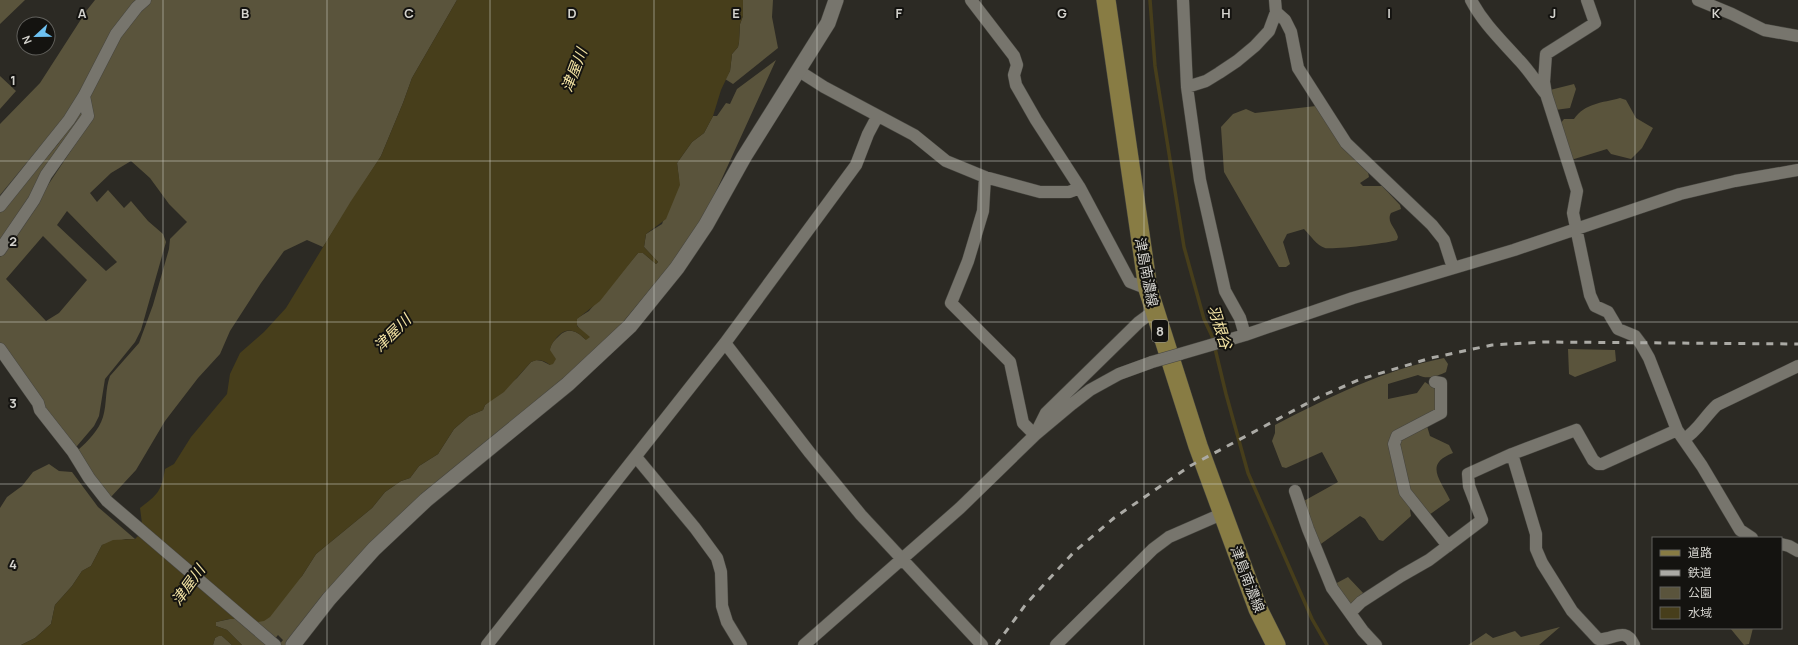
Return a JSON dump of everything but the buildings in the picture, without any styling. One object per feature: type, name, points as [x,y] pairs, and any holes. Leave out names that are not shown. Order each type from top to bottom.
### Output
[{"type":"main road","name":"津島南濃線","points":[[1106,0],[1148,289],[1198,446],[1224,513],[1258,609],[1276,645]]},
{"type":"street","points":[[0,206],[69,120],[84,96],[116,34],[145,0]]},
{"type":"street","points":[[293,645],[329,599],[374,549],[426,500],[568,384],[630,326],[677,268],[706,225],[744,157],[828,23],[836,0]]},
{"type":"street","points":[[971,0],[1014,56],[1017,65],[1014,75],[1016,85],[1036,120],[1080,188],[1130,282],[1148,289]]},
{"type":"street","points":[[1183,0],[1188,87],[1200,180],[1225,291],[1240,318],[1240,337]]},
{"type":"street","points":[[1188,87],[1206,81],[1237,61],[1270,31],[1276,12],[1275,0]]},
{"type":"street","points":[[1472,0],[1478,11],[1499,39],[1519,60],[1546,94]]},
{"type":"street","points":[[1588,0],[1594,23],[1546,54],[1544,82],[1546,94],[1577,191],[1573,213],[1590,295],[1595,306],[1608,312],[1618,329],[1635,336],[1641,344],[1680,434],[1702,466],[1740,530],[1750,537]]},
{"type":"street","points":[[1698,0],[1732,14],[1764,30],[1798,36]]},
{"type":"street","points":[[1276,12],[1285,20],[1291,32],[1298,68],[1346,143],[1432,225],[1444,240],[1453,268]]},
{"type":"street","points":[[799,71],[877,117],[914,135],[946,161],[985,177],[1040,192],[1069,192],[1080,188]]},
{"type":"street","points":[[0,250],[34,200],[46,175],[88,116],[84,96]]},
{"type":"street","points":[[487,645],[725,343],[856,165],[868,134],[877,117]]},
{"type":"street","points":[[804,645],[960,508],[1036,435],[1090,390],[1119,374],[1152,362],[1240,337],[1353,298],[1576,229],[1680,194],[1735,181],[1798,170]]},
{"type":"street","points":[[985,177],[982,210],[968,261],[951,304],[1010,362],[1023,423],[1036,435]]},
{"type":"street","points":[[1036,435],[1046,413],[1139,322],[1154,311]]},
{"type":"street","points":[[725,343],[810,453],[860,514],[901,560],[982,645]]},
{"type":"street","points":[[0,349],[38,403],[40,410],[73,452],[89,478],[107,501],[275,645]]},
{"type":"street","points":[[1350,613],[1362,602],[1400,576],[1429,560],[1482,520],[1470,486],[1468,474],[1512,454],[1576,430],[1593,460],[1598,464],[1602,464],[1680,434],[1694,431],[1707,414],[1717,405],[1798,366]]},
{"type":"street","points":[[1435,382],[1441,383],[1441,413],[1397,436],[1394,444],[1405,492],[1448,546]]},
{"type":"street","points":[[1512,454],[1536,534],[1536,549],[1546,569],[1572,611],[1598,639],[1603,640],[1620,635],[1626,635],[1631,638],[1634,645]]},
{"type":"street","points":[[636,457],[695,528],[717,558],[721,572],[722,606],[727,622],[741,645]]},
{"type":"street","points":[[1295,492],[1332,588],[1376,645]]},
{"type":"street","points":[[1056,645],[1153,549],[1169,538],[1224,513]]},
{"type":"street","points":[[1782,544],[1798,551]]},
{"type":"green space","points":[[0,0],[25,0],[0,24]]},
{"type":"green space","points":[[95,0],[138,0],[65,117],[0,195],[0,124],[40,83]]},
{"type":"green space","points":[[151,0],[457,0],[412,78],[381,156],[323,247],[307,240],[284,251],[230,331],[220,354],[198,378],[165,421],[136,470],[110,498],[92,477],[78,450],[93,435],[101,422],[110,376],[139,343],[153,305],[169,249],[170,239],[187,222],[169,204],[150,178],[131,161],[111,173],[90,193],[97,202],[108,190],[124,208],[131,201],[148,221],[163,234],[166,242],[141,330],[135,342],[105,379],[99,416],[94,426],[77,446],[73,447],[44,409],[39,398],[0,343],[0,257],[86,128],[93,115],[90,93],[120,37],[140,11]],"holes":[[[67,211],[117,262],[106,271],[57,225]],[[43,236],[87,280],[59,313],[46,321],[6,279]]]},
{"type":"green space","points":[[743,0],[773,0],[772,17],[778,48],[733,84],[725,79],[730,71],[732,54],[738,47],[740,24],[743,16]]},
{"type":"green space","points":[[776,60],[703,220],[672,263],[623,322],[565,379],[425,494],[286,645],[279,645],[283,640],[278,635],[274,640],[252,619],[302,576],[316,554],[372,508],[385,492],[401,481],[410,478],[419,466],[438,454],[454,429],[469,416],[483,410],[485,405],[517,378],[531,362],[536,360],[550,365],[550,348],[559,336],[566,331],[573,331],[586,340],[577,325],[576,319],[589,311],[638,253],[643,253],[656,264],[658,262],[644,247],[646,234],[662,224],[679,180],[677,163],[692,142],[704,133],[713,116],[717,116],[726,103],[730,104],[737,89]]},
{"type":"green space","points":[[0,76],[16,91],[0,109]]},
{"type":"green space","points":[[1574,84],[1576,89],[1570,108],[1555,110],[1550,90]]},
{"type":"green space","points":[[1620,98],[1626,100],[1636,118],[1653,128],[1642,148],[1631,159],[1611,154],[1607,149],[1571,160],[1560,124],[1564,119],[1574,119],[1583,110],[1589,107]]},
{"type":"green space","points":[[1316,106],[1368,172],[1369,177],[1360,183],[1363,186],[1382,186],[1400,205],[1401,209],[1391,213],[1390,216],[1390,222],[1398,237],[1397,240],[1384,243],[1325,248],[1316,243],[1304,229],[1287,234],[1283,242],[1290,264],[1286,267],[1279,267],[1224,172],[1221,127],[1233,114],[1246,109],[1255,113]]},
{"type":"green space","points":[[83,112],[84,115],[0,243],[0,212],[58,144],[80,113]]},
{"type":"green space","points":[[1568,349],[1615,350],[1616,361],[1575,377],[1569,374]]},
{"type":"green space","points":[[1444,358],[1448,364],[1446,372],[1429,377],[1418,375],[1388,384],[1388,399],[1417,393],[1425,382],[1437,390],[1435,410],[1394,432],[1412,508],[1410,510],[1411,516],[1383,541],[1379,540],[1365,519],[1360,516],[1318,546],[1302,502],[1338,482],[1322,452],[1286,468],[1282,467],[1272,441],[1275,433],[1275,425],[1316,404],[1378,377],[1422,363]]},
{"type":"green space","points":[[1427,426],[1430,436],[1449,445],[1453,453],[1444,457],[1439,462],[1437,467],[1439,479],[1450,500],[1429,515],[1409,490],[1405,481],[1400,440]]},
{"type":"green space","points":[[49,464],[59,471],[72,472],[98,507],[135,539],[126,539],[102,545],[91,566],[82,571],[72,586],[55,605],[51,624],[35,638],[21,645],[0,645],[0,508],[7,497],[22,486],[33,472]]},
{"type":"green space","points":[[1348,577],[1365,595],[1354,604],[1347,605],[1333,585]]},
{"type":"green space","points":[[230,619],[240,619],[270,645],[242,645],[227,630],[216,626],[216,622]]},
{"type":"green space","points":[[1560,627],[1539,645],[1468,645],[1486,633],[1493,638],[1515,631],[1521,637]]},
{"type":"green space","points":[[1731,629],[1753,629],[1749,644],[1744,645]]},
{"type":"green space","points":[[222,636],[232,645],[213,645],[215,638]]},
{"type":"water","name":"津屋川","points":[[457,0],[743,0],[743,16],[740,24],[738,47],[732,54],[730,71],[721,90],[713,116],[704,133],[692,142],[677,163],[680,185],[666,219],[646,234],[644,247],[658,262],[656,264],[643,253],[638,253],[600,301],[577,319],[577,326],[590,337],[586,340],[576,332],[569,330],[558,336],[552,344],[550,350],[556,359],[553,364],[550,365],[541,360],[531,362],[504,392],[485,405],[483,410],[469,416],[454,429],[438,454],[419,466],[410,478],[401,481],[385,492],[372,508],[316,554],[302,576],[270,617],[264,621],[258,622],[252,619],[229,619],[216,622],[216,626],[227,630],[242,645],[232,645],[222,636],[219,636],[215,638],[213,645],[21,645],[35,638],[51,624],[55,605],[72,586],[82,571],[91,566],[102,545],[113,540],[135,539],[143,531],[140,508],[155,496],[162,483],[165,469],[174,464],[191,437],[227,394],[230,374],[240,353],[264,332],[286,308],[351,201],[381,156],[412,78]]},
{"type":"waterway","name":"羽根谷","points":[[1150,0],[1155,66],[1184,247],[1204,319],[1212,336],[1226,394],[1248,473],[1312,619],[1327,645]]},
{"type":"railway","points":[[996,645],[1026,604],[1074,552],[1114,518],[1190,466],[1319,397],[1361,379],[1431,358],[1492,345],[1544,342],[1798,344]]}]
